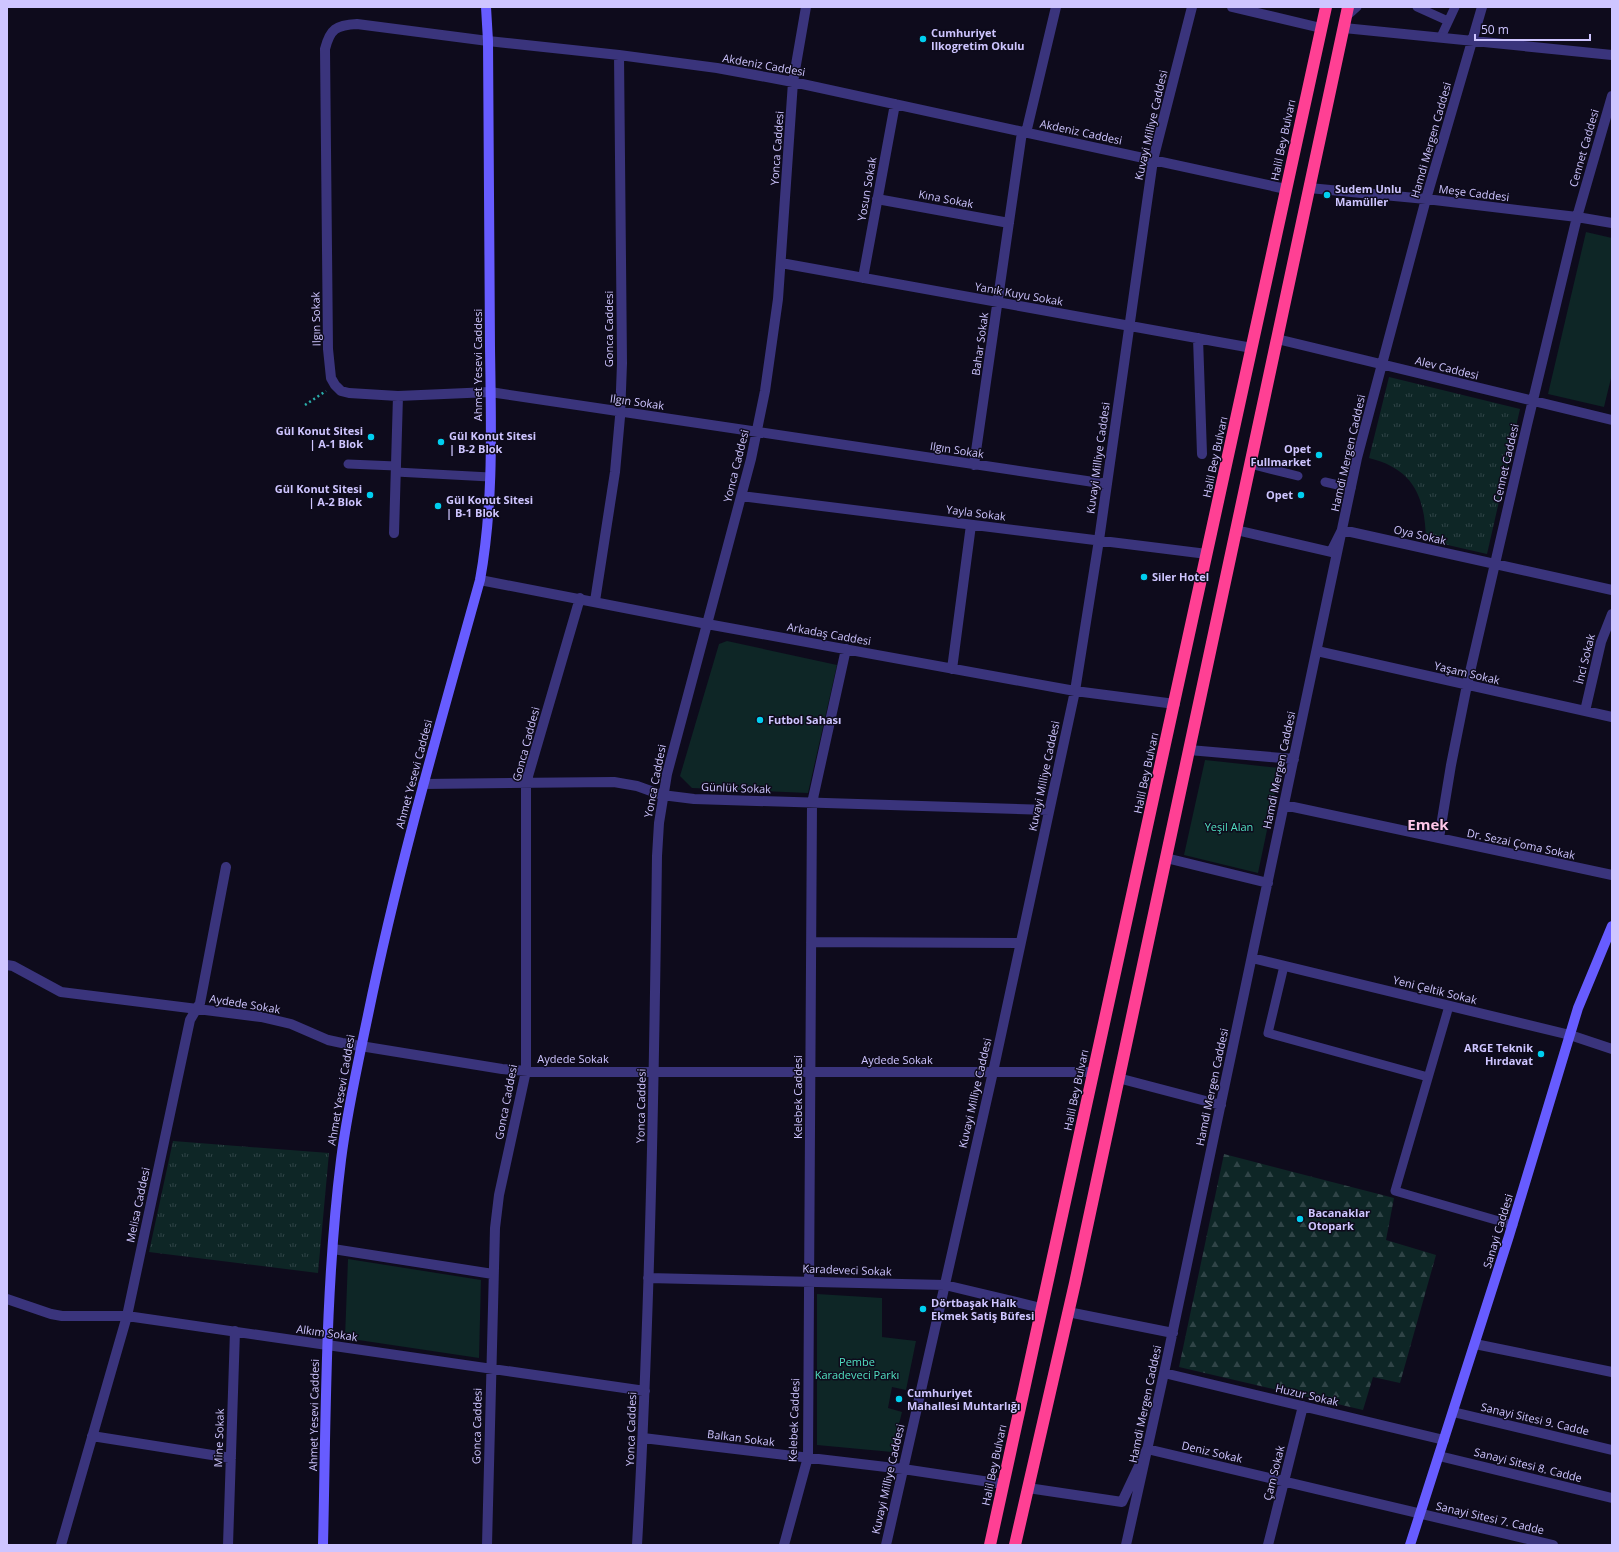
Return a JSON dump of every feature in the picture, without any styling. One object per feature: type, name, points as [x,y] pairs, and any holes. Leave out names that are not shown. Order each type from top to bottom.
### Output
[{"type":"highway","name":"Halil Bey Bulvarı","points":[[990,1545],[1175,704],[1326,7]]},
{"type":"highway","points":[[1015,1545],[1068,1312],[1346,17]]},
{"type":"street","name":"Ahmet Yesevi Caddesi","points":[[323,1545],[327,1345],[333,1249],[341,1160],[354,1081],[379,961],[423,784],[480,580],[484,556],[490,477],[488,41],[486,7]]},
{"type":"street","name":"Yonca Caddesi","points":[[637,1545],[645,1391],[654,1072],[658,823],[662,795],[757,432],[774,340],[781,263],[793,82],[806,7]]},
{"type":"street","name":"Bahar Sokak","points":[[974,464],[1009,223],[1024,132],[1056,7]]},
{"type":"street","name":"Kuvayi Milliye Caddesi","points":[[886,1545],[993,1072],[1075,691],[1099,540],[1153,160],[1192,7]]},
{"type":"street","points":[[1232,7],[1321,28]]},
{"type":"street","name":"Hamdi Mergen Caddesi","points":[[1126,1545],[1173,1333],[1351,488],[1426,199],[1482,7]]},
{"type":"street","points":[[1346,17],[1441,37],[1612,55]]},
{"type":"street","name":"Akdeniz Caddesi","points":[[326,131],[325,49],[331,32],[338,27],[357,24],[717,68],[793,82],[1286,189]]},
{"type":"street","name":"Gonca Caddesi","points":[[595,602],[615,472],[620,417],[622,356],[619,55]]},
{"type":"street","name":"Cennet Caddesi","points":[[1439,838],[1467,685],[1533,401],[1577,217],[1612,96]]},
{"type":"street","name":"Yosun Sokak","points":[[863,278],[895,104]]},
{"type":"street","name":"Ilgın Sokak","points":[[326,131],[329,369],[335,386],[341,391],[349,393],[398,396],[490,392],[1107,484]]},
{"type":"street","name":"Meşe Caddesi","points":[[1309,188],[1426,199],[1577,217],[1612,223]]},
{"type":"street","name":"Kına Sokak","points":[[878,199],[1009,223]]},
{"type":"street","name":"Yanık Kuyu Sokak","points":[[781,263],[1252,348]]},
{"type":"street","name":"Halil Bey Bulvarı","points":[[1198,338],[1202,454]]},
{"type":"street","name":"Alev Caddesi","points":[[1277,339],[1533,401],[1611,416]]},
{"type":"street","points":[[394,533],[398,396]]},
{"type":"street","name":"Yayla Sokak","points":[[741,496],[1207,554]]},
{"type":"street","points":[[952,669],[971,524]]},
{"type":"street","points":[[1236,530],[1331,552],[1342,530]]},
{"type":"street","name":"Oya Sokak","points":[[1342,530],[1612,590]]},
{"type":"street","name":"Arkadaş Caddesi","points":[[480,580],[580,598],[707,624],[1075,691],[1175,704]]},
{"type":"street","name":"Gonca Caddesi","points":[[487,1545],[493,1274],[496,1211],[526,1071],[526,783],[580,598]]},
{"type":"street","name":"İnci Sokak","points":[[1585,711],[1601,642],[1612,614]]},
{"type":"street","name":"Kelebek Caddesi","points":[[784,1545],[808,1457],[812,803],[846,649]]},
{"type":"street","name":"Yaşam Sokak","points":[[1317,651],[1612,717]]},
{"type":"street","points":[[1189,750],[1294,759]]},
{"type":"street","name":"Günlük Sokak","points":[[423,784],[614,782],[637,786],[662,795],[694,799],[1049,810]]},
{"type":"street","name":"Dr. Sezai Çoma Sokak","points":[[1284,805],[1612,875]]},
{"type":"street","points":[[1166,858],[1268,883]]},
{"type":"street","name":"Melisa Caddesi","points":[[61,1545],[127,1316],[190,1020],[200,1003],[226,867]]},
{"type":"street","name":"Sanayi Caddesi","points":[[1410,1545],[1513,1225],[1570,1035],[1588,983],[1612,926]]},
{"type":"street","points":[[811,942],[1020,943]]},
{"type":"street","name":"Yeni Çeltik Sokak","points":[[1252,958],[1570,1035],[1612,1049]]},
{"type":"street","name":"Aydede Sokak","points":[[7,965],[13,966],[61,992],[278,1020],[303,1028],[328,1040],[361,1047],[502,1069],[526,1071],[654,1072],[1094,1072]]},
{"type":"street","points":[[1118,1078],[1221,1105]]},
{"type":"street","points":[[333,1249],[493,1274]]},
{"type":"street","name":"Karadeveci Sokak","points":[[648,1278],[945,1285],[1041,1308]]},
{"type":"street","name":"Alkım Sokak","points":[[7,1299],[51,1314],[62,1316],[127,1316],[645,1391]]},
{"type":"street","points":[[1068,1312],[1173,1333]]},
{"type":"street","name":"Mine Sokak","points":[[228,1545],[235,1332]]},
{"type":"street","points":[[1475,1344],[1612,1372]]},
{"type":"street","name":"Huzur Sokak","points":[[1164,1373],[1444,1440]]},
{"type":"street","name":"Çam Sokak","points":[[1268,1545],[1303,1406]]},
{"type":"street","name":"Sanayi Sitesi 9. Cadde","points":[[1453,1412],[1612,1450]]},
{"type":"street","points":[[92,1436],[231,1458]]},
{"type":"street","name":"Balkan Sokak","points":[[643,1438],[903,1468],[1003,1484]]},
{"type":"street","points":[[1028,1488],[1122,1502],[1147,1449]]},
{"type":"street","name":"Deniz Sokak","points":[[1147,1449],[1421,1513]]},
{"type":"street","name":"Sanayi Sitesi 8. Cadde","points":[[1439,1456],[1612,1498]]},
{"type":"street","name":"Sanayi Sitesi 7. Cadde","points":[[1421,1513],[1553,1545]]},
{"type":"lane","points":[[1346,17],[1357,7]]},
{"type":"lane","points":[[1417,7],[1448,21]]},
{"type":"lane","points":[[1441,37],[1455,7]]},
{"type":"lane","points":[[348,464],[490,477]]},
{"type":"lane","points":[[1250,464],[1298,476]]},
{"type":"lane","points":[[1325,482],[1351,488]]},
{"type":"lane","points":[[1284,966],[1268,1034],[1428,1077]]},
{"type":"lane","points":[[1449,1006],[1395,1191],[1513,1225]]},
{"type":"path","points":[[305,405],[335,386]]},
{"type":"green space","points":[[1586,232],[1612,238],[1612,374],[1604,407],[1548,394]]},
{"type":"green space","points":[[1389,377],[1520,409],[1487,554],[1426,540],[1423,511],[1414,487],[1407,477],[1397,469],[1369,458]]},
{"type":"green space","name":"Futbol Sahası","points":[[727,641],[837,665],[808,793],[692,788],[680,776],[719,644]]},
{"type":"green space","name":"Yeşil Alan","points":[[1205,760],[1280,768],[1258,873],[1184,855]]},
{"type":"green space","points":[[173,1141],[329,1153],[318,1273],[149,1252]]},
{"type":"green space","name":"Bacanaklar Otopark","points":[[1224,1154],[1394,1198],[1386,1240],[1436,1255],[1400,1383],[1373,1377],[1363,1410],[1179,1367]]},
{"type":"green space","points":[[348,1259],[481,1280],[479,1358],[345,1338]]},
{"type":"green space","name":"Pembe Karadeveci Parkı","points":[[817,1294],[882,1298],[882,1337],[916,1341],[906,1390],[892,1387],[888,1408],[902,1412],[892,1452],[817,1445]]},
{"type":"place","name":"Cumhuriyet Ilkogretim Okulu","points":[[923,39]]},
{"type":"place","name":"Sudem Unlu Mamüller","points":[[1327,195]]},
{"type":"place","name":"Gül Konut Sitesi | A-1 Blok","points":[[371,437]]},
{"type":"place","name":"Gül Konut Sitesi | B-2 Blok","points":[[441,442]]},
{"type":"place","name":"Opet Fullmarket","points":[[1319,455]]},
{"type":"place","name":"Gül Konut Sitesi | A-2 Blok","points":[[370,495]]},
{"type":"place","name":"Opet","points":[[1301,495]]},
{"type":"place","name":"Gül Konut Sitesi | B-1 Blok","points":[[438,506]]},
{"type":"place","name":"Siler Hotel","points":[[1144,577]]},
{"type":"place","name":"Futbol Sahası","points":[[760,720]]},
{"type":"place","name":"ARGE Teknik Hırdavat","points":[[1541,1054]]},
{"type":"place","name":"Bacanaklar Otopark","points":[[1300,1219]]},
{"type":"place","name":"Dörtbaşak Halk Ekmek Satiş Büfesi","points":[[923,1309]]},
{"type":"place","name":"Cumhuriyet Mahallesi Muhtarlığı","points":[[899,1399]]},
{"type":"district","name":"Emek","points":[[1428,825]]}]
